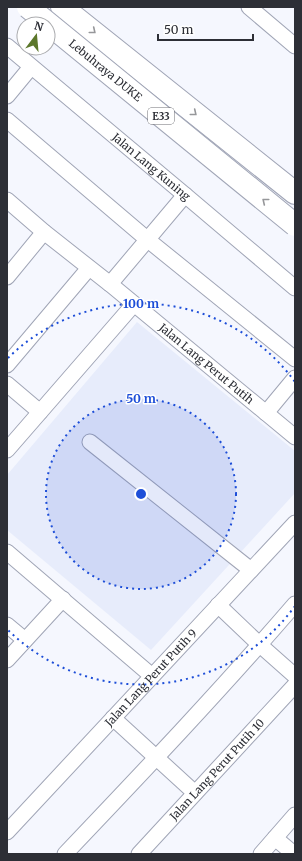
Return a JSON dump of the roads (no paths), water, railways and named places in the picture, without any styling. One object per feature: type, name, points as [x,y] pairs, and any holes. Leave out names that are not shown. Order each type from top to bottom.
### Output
[{"type":"highway","name":"Lebuhraya DUKE","points":[[28,7],[295,225]]},
{"type":"highway","name":"Lebuhraya DUKE","points":[[62,7],[295,193]]},
{"type":"street","points":[[249,7],[295,46]]},
{"type":"street","name":"Jalan Lang Kuning","points":[[7,46],[295,288]]},
{"type":"street","points":[[7,96],[31,67]]},
{"type":"street","points":[[7,120],[148,240],[295,359]]},
{"type":"street","points":[[110,284],[185,195]]},
{"type":"street","name":"Jalan Lang Perut Putih","points":[[7,200],[295,437]]},
{"type":"street","points":[[7,277],[44,232]]},
{"type":"street","points":[[7,365],[89,268]]},
{"type":"street","points":[[7,450],[134,304]]},
{"type":"street","points":[[266,413],[295,378]]},
{"type":"street","points":[[7,384],[40,412]]},
{"type":"street","points":[[90,442],[251,570]]},
{"type":"street","name":"Jalan Lang Perut Putih 9","points":[[7,832],[295,523]]},
{"type":"street","points":[[7,552],[152,676]]},
{"type":"street","points":[[7,660],[63,599]]},
{"type":"street","points":[[64,854],[156,758],[260,645],[295,604]]},
{"type":"street","points":[[218,605],[295,676]]},
{"type":"street","points":[[7,625],[25,640]]},
{"type":"street","name":"Jalan Lang Perut Putih 10","points":[[139,854],[295,684]]},
{"type":"street","points":[[113,718],[195,793]]},
{"type":"street","points":[[261,854],[295,816]]},
{"type":"street","points":[[275,838],[294,854]]}]
